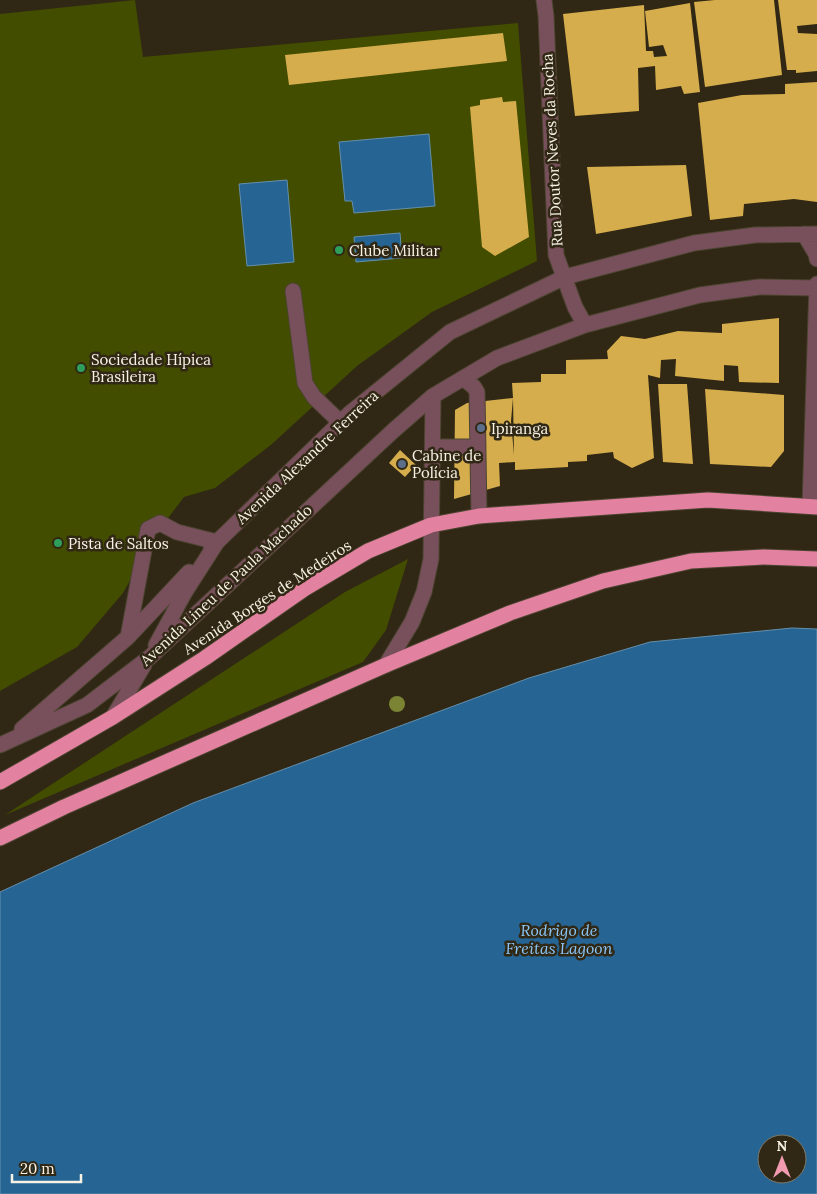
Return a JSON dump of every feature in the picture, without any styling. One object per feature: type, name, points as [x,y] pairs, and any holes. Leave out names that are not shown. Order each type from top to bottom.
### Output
[{"type":"highway","name":"Avenida Borges de Medeiros","points":[[0,782],[113,717],[206,658],[304,589],[368,551],[432,525],[479,516],[708,500],[813,507]]},
{"type":"highway","points":[[0,838],[64,807],[386,665],[510,613],[602,581],[691,560],[764,557],[817,559]]},
{"type":"street","name":"Rua Doutor Neves da Rocha","points":[[544,0],[556,254],[574,307],[585,324]]},
{"type":"street","name":"Avenida Alexandre Ferreira","points":[[4,743],[128,637],[217,542],[340,422],[450,332],[565,278],[694,243],[755,235],[810,234]]},
{"type":"street","points":[[810,234],[817,259]]},
{"type":"street","points":[[386,665],[412,622],[424,592],[431,559],[433,396],[497,358],[585,324],[700,295],[759,287],[817,286],[813,507]]},
{"type":"street","points":[[293,291],[305,383],[314,397],[340,422]]},
{"type":"street","points":[[463,378],[474,386],[477,392],[479,516]]},
{"type":"street","name":"Avenida Lineu de Paula Machado","points":[[4,743],[87,705],[150,657],[433,396]]},
{"type":"street","points":[[433,447],[478,446]]},
{"type":"street","points":[[128,637],[148,529],[160,523],[177,532],[217,542]]},
{"type":"street","name":"Avenida Alexandre Ferreira","points":[[113,717],[150,657],[185,592],[217,542]]},
{"type":"green space","name":"Clube Militar","points":[[135,0],[143,57],[518,23],[537,261],[432,312],[357,366],[272,444],[215,488],[184,497],[156,534],[123,593],[77,647],[0,691],[0,14]]},
{"type":"green space","points":[[408,559],[386,630],[363,662],[5,815],[345,592]]},
{"type":"water","points":[[429,134],[435,206],[354,213],[352,201],[345,201],[339,142]]},
{"type":"water","points":[[287,180],[294,262],[247,266],[239,184]]},
{"type":"water","points":[[400,233],[402,258],[356,262],[354,237]]},
{"type":"water","name":"Rodrigo de Freitas Lagoon","points":[[792,628],[817,629],[817,1194],[0,1194],[0,892],[193,803],[529,678],[650,642]]},
{"type":"building","points":[[774,0],[782,75],[705,87],[694,2]]},
{"type":"building","points":[[778,0],[817,0],[817,24],[797,26],[798,33],[817,34],[817,71],[796,73],[796,70],[787,70]]},
{"type":"building","points":[[690,3],[700,92],[684,94],[681,86],[656,90],[655,66],[638,68],[639,111],[575,116],[563,14],[644,5],[646,51],[653,51],[654,57],[667,56],[663,45],[649,47],[645,11]]},
{"type":"building","points":[[503,33],[507,61],[289,85],[285,55]]},
{"type":"building","points":[[817,82],[817,202],[794,199],[744,204],[743,216],[710,220],[698,103],[742,95],[785,94],[785,84]]},
{"type":"building","points":[[502,97],[503,102],[516,101],[529,237],[495,256],[482,247],[470,107],[480,105],[480,100]]},
{"type":"building","points":[[686,165],[692,216],[596,234],[587,167]]},
{"type":"building","points":[[779,318],[779,383],[739,382],[738,366],[724,365],[724,381],[675,376],[676,359],[661,360],[660,378],[648,375],[654,458],[632,468],[614,458],[613,452],[587,455],[587,461],[568,462],[568,467],[515,470],[515,462],[499,463],[500,486],[454,499],[455,410],[467,403],[513,398],[512,383],[541,382],[541,374],[566,374],[566,360],[608,359],[607,351],[621,336],[645,339],[678,331],[722,333],[722,324]],"holes":[[[513,398],[514,455],[511,421]]]},
{"type":"building","points":[[658,384],[687,384],[693,464],[663,462]]},
{"type":"building","points":[[705,389],[784,395],[784,451],[771,467],[710,464]]},
{"type":"building","name":"Cabine de Polícia","points":[[400,450],[416,465],[405,477],[389,463]]},
{"type":"place","name":"Clube Militar","points":[[339,250]]},
{"type":"place","name":"Sociedade Hípica Brasileira","points":[[81,368]]},
{"type":"place","name":"Ipiranga","points":[[481,428]]},
{"type":"place","name":"Cabine de Polícia","points":[[402,464]]},
{"type":"place","name":"Pista de Saltos","points":[[58,543]]}]
